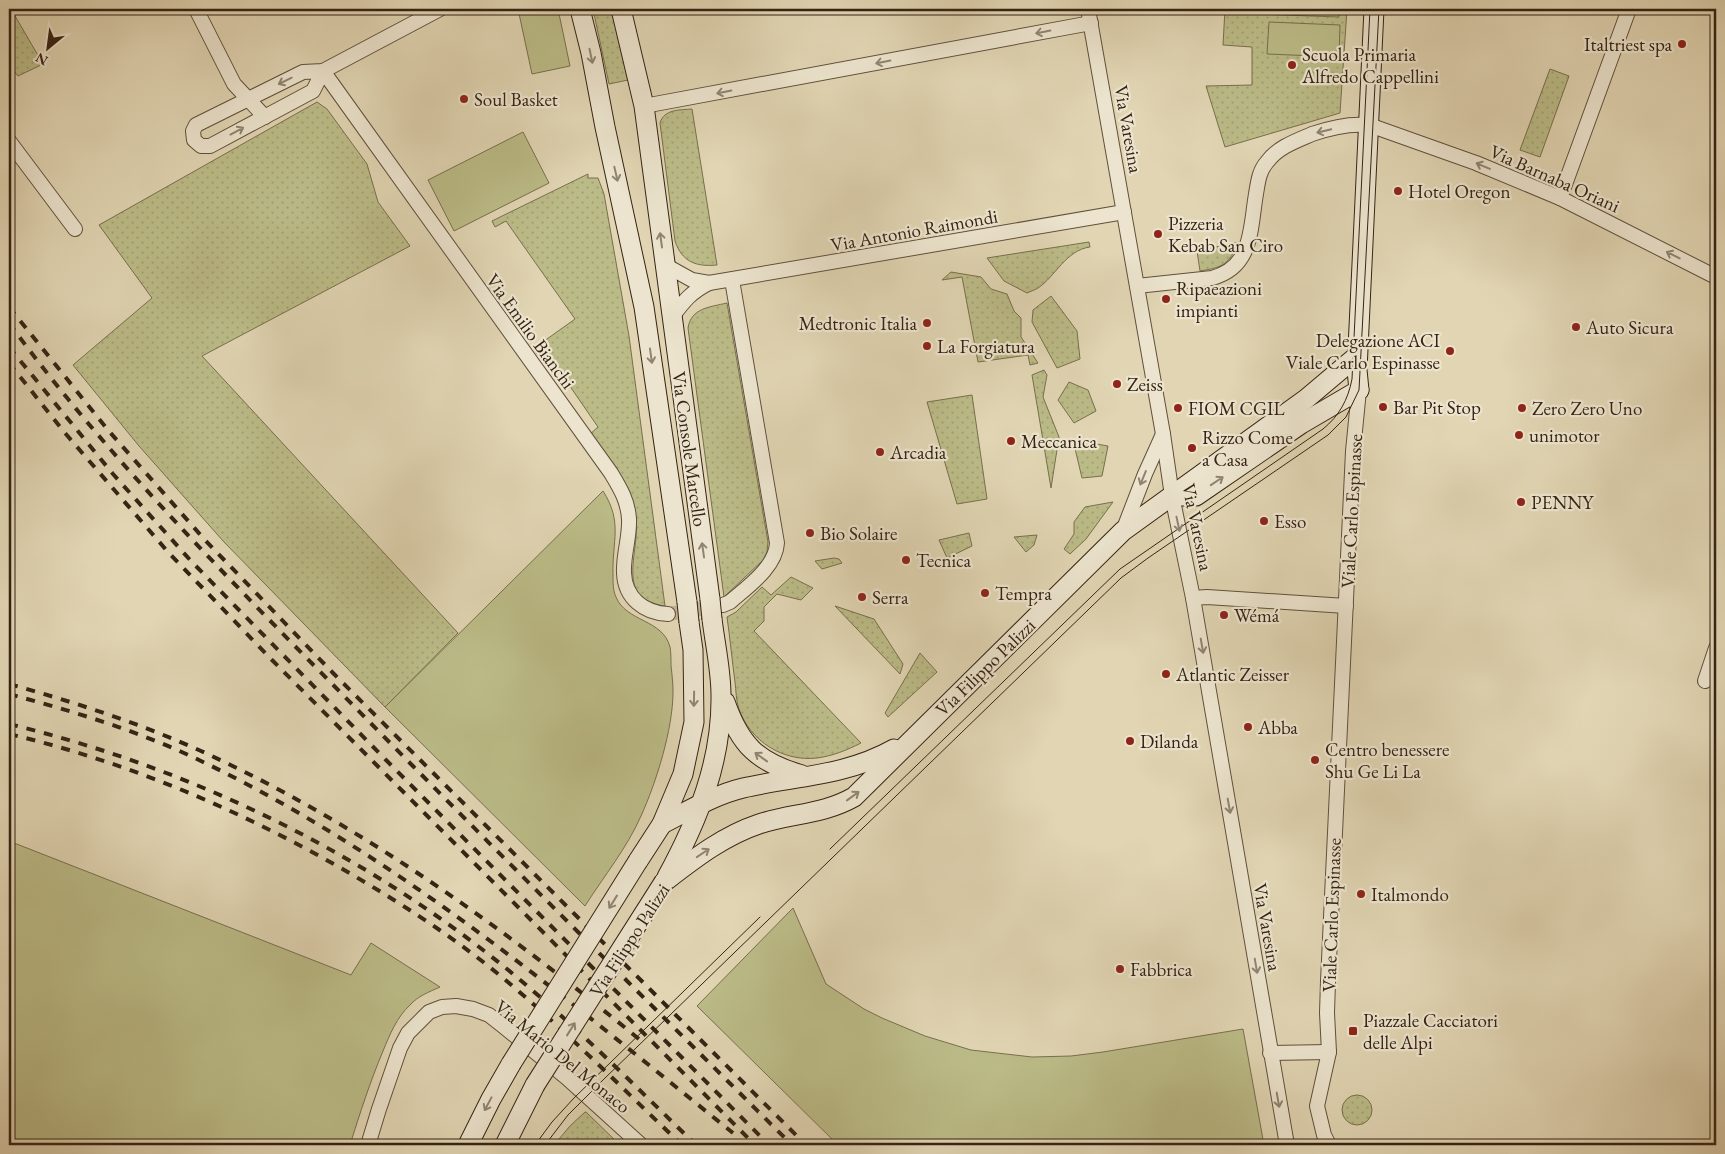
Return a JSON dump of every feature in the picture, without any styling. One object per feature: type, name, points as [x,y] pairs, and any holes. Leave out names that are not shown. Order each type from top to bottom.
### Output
[{"type":"main road","name":"Via Console Marcello","points":[[580,9],[591,53],[644,307],[693,650],[694,722],[682,774],[662,824]]},
{"type":"main road","name":"Via Console Marcello","points":[[621,9],[644,106],[672,317],[715,608],[722,692],[722,715],[712,773],[687,838],[664,882]]},
{"type":"main road","name":"Viale Carlo Espinasse","points":[[1359,390],[1356,370],[1370,126],[1374,9]]},
{"type":"main road","name":"Via Filippo Palizzi","points":[[505,1145],[535,1085],[664,882],[729,836],[760,824],[822,811],[854,797],[1123,531],[1306,399],[1357,356]]},
{"type":"main road","name":"Via Filippo Palizzi","points":[[1306,399],[1342,390],[1359,390]]},
{"type":"main road","points":[[1172,496],[1196,496],[1301,424],[1359,390]]},
{"type":"main road","points":[[722,692],[731,720],[742,740],[764,760],[782,769],[805,776]]},
{"type":"main road","name":"Via Filippo Palizzi","points":[[468,1145],[491,1098],[511,1064],[662,824],[730,791],[805,776],[831,773],[857,766],[878,758],[911,739]]},
{"type":"street","points":[[196,9],[234,84],[265,117]]},
{"type":"street","points":[[323,71],[313,91],[265,117],[210,146],[202,146],[194,140],[193,131],[196,125],[303,72],[323,71],[440,9]]},
{"type":"street","points":[[1560,198],[1629,9]]},
{"type":"street","points":[[644,106],[1090,16]]},
{"type":"street","name":"Via Varesina","points":[[1090,16],[1163,434],[1172,496],[1193,598],[1270,1054]]},
{"type":"street","name":"Via Emilio Bianchi","points":[[323,71],[611,473],[626,499],[630,519],[624,573],[627,587],[635,601],[647,610],[668,614]]},
{"type":"street","points":[[1137,286],[1212,278],[1223,275],[1234,268],[1242,258],[1247,245],[1259,175],[1266,162],[1276,152],[1294,141],[1315,133],[1344,126],[1370,126]]},
{"type":"street","name":"Via Barnaba Oriani","points":[[1370,126],[1476,163],[1560,198],[1716,277]]},
{"type":"street","points":[[9,141],[76,229]]},
{"type":"street","name":"Via Antonio Raimondi","points":[[665,265],[692,280],[709,283],[1124,212]]},
{"type":"street","points":[[715,608],[730,602],[769,566],[777,548],[732,280]]},
{"type":"street","name":"Via Antonio Raimondi","points":[[672,317],[695,290],[709,283]]},
{"type":"street","name":"Viale Carlo Espinasse","points":[[1329,1052],[1327,1013],[1352,451],[1359,390]]},
{"type":"street","points":[[1123,531],[1163,434]]},
{"type":"street","points":[[1193,598],[1207,597],[1346,606]]},
{"type":"street","points":[[1705,681],[1716,648]]},
{"type":"street","name":"Via Mario Del Monaco","points":[[368,1145],[400,1048],[408,1033],[429,1012],[442,1007],[456,1006],[481,1012],[503,1026],[567,1078],[640,1145]]},
{"type":"street","points":[[1287,1145],[1270,1054],[1329,1052],[1317,1106],[1324,1135],[1329,1145]]},
{"type":"green space","points":[[9,9],[11,9],[43,64],[18,76],[9,65]]},
{"type":"green space","points":[[518,9],[558,9],[570,66],[532,74]]},
{"type":"green space","points":[[593,9],[613,9],[628,80],[609,84]]},
{"type":"green space","points":[[1225,9],[1347,9],[1340,113],[1225,147],[1206,86],[1252,85],[1252,47],[1223,45]]},
{"type":"green space","points":[[1254,9],[1339,9],[1339,17],[1254,14]]},
{"type":"green space","points":[[1269,22],[1340,25],[1339,57],[1267,54]]},
{"type":"green space","points":[[1550,69],[1569,76],[1540,157],[1520,150]]},
{"type":"green space","points":[[317,102],[327,109],[367,164],[378,202],[410,246],[202,356],[458,633],[385,707],[224,542],[139,446],[73,365],[152,298],[99,225]]},
{"type":"green space","points":[[692,109],[717,265],[703,265],[691,262],[682,254],[675,241],[660,123],[662,118],[669,113]]},
{"type":"green space","points":[[523,132],[549,183],[454,231],[428,180]]},
{"type":"green space","points":[[588,174],[588,178],[598,178],[604,194],[629,336],[665,606],[649,601],[639,593],[634,583],[636,528],[634,511],[589,435],[598,427],[545,350],[537,354],[533,349],[575,319],[506,221],[495,227],[492,221]]},
{"type":"green space","points":[[1089,242],[1090,247],[1082,249],[1067,258],[1044,283],[1037,289],[1027,293],[1004,281],[987,258]]},
{"type":"green space","points":[[1239,242],[1232,256],[1224,264],[1200,271],[1197,251]]},
{"type":"green space","points":[[951,272],[981,277],[991,289],[1007,294],[1014,311],[1021,318],[1021,337],[1038,363],[1030,365],[1028,355],[978,362],[962,277],[942,280]]},
{"type":"green space","points":[[1051,296],[1077,331],[1080,359],[1057,368],[1032,322],[1033,310]]},
{"type":"green space","points":[[727,303],[768,542],[767,552],[763,560],[724,597],[688,328],[690,321],[697,312],[708,307]]},
{"type":"green space","points":[[1044,370],[1047,375],[1043,397],[1059,437],[1051,488],[1032,375]]},
{"type":"green space","points":[[1069,382],[1088,390],[1096,411],[1074,423],[1058,400]]},
{"type":"green space","points":[[972,395],[987,499],[957,504],[927,402]]},
{"type":"green space","points":[[1073,440],[1108,446],[1102,476],[1082,478]]},
{"type":"green space","points":[[603,491],[613,512],[615,522],[613,586],[615,595],[621,605],[628,611],[652,625],[666,638],[670,647],[673,692],[667,739],[647,803],[629,839],[585,906],[385,707]]},
{"type":"green space","points":[[1113,502],[1086,539],[1070,554],[1064,549],[1074,534],[1074,522],[1085,507]]},
{"type":"green space","points":[[969,533],[972,546],[947,558],[939,540]]},
{"type":"green space","points":[[1037,535],[1034,545],[1026,552],[1014,537]]},
{"type":"green space","points":[[839,559],[842,563],[822,569],[815,561]]},
{"type":"green space","points":[[791,577],[813,588],[801,600],[777,594],[764,607],[764,621],[754,631],[861,743],[840,752],[817,758],[792,757],[769,747],[751,731],[737,703],[727,617],[736,612],[762,587],[771,595]]},
{"type":"green space","points":[[835,606],[874,619],[903,664],[900,674]]},
{"type":"green space","points":[[920,653],[937,672],[888,717],[885,713]]},
{"type":"green space","points":[[9,841],[351,975],[371,943],[440,987],[424,994],[413,1002],[394,1026],[361,1109],[350,1145],[9,1145]]},
{"type":"green space","points":[[793,908],[826,984],[864,1009],[882,1018],[925,1036],[971,1050],[1032,1057],[1071,1056],[1243,1029],[1264,1145],[838,1145],[697,1006]]},
{"type":"green space","points":[[1357,1095],[1368,1099],[1372,1110],[1368,1121],[1357,1125],[1346,1121],[1342,1110],[1346,1099]]},
{"type":"green space","points":[[586,1112],[620,1145],[554,1145]]},
{"type":"tunnel","points":[[668,614],[719,606]]},
{"type":"tram line","points":[[830,849],[1120,569],[1323,429],[1338,413],[1348,394],[1352,379],[1370,9]]},
{"type":"tram line","points":[[545,1145],[568,1115],[604,1079],[1121,578],[1328,435],[1346,417],[1359,390],[1379,9]]},
{"type":"tram line","points":[[535,1145],[552,1122],[574,1098],[760,917]]},
{"type":"railway","points":[[9,307],[108,430],[205,540],[333,673],[806,1145]]},
{"type":"railway","points":[[9,323],[87,422],[170,516],[455,809],[792,1145]]},
{"type":"railway","points":[[9,347],[113,474],[191,561],[769,1145]]},
{"type":"railway","points":[[9,363],[65,433],[168,552],[272,660],[755,1145]]},
{"type":"railway","points":[[9,684],[58,698],[154,731],[261,780],[320,812],[433,883],[541,961],[645,1044]]},
{"type":"railway","points":[[9,694],[105,722],[199,760],[272,798],[342,839],[477,931],[542,980],[733,1133]]},
{"type":"railway","points":[[9,724],[77,742],[144,765],[210,791],[275,820],[338,854],[399,891],[457,931],[537,994],[696,1145]]},
{"type":"railway","points":[[9,734],[106,762],[201,798],[293,842],[381,892],[446,935],[509,983],[575,1042],[682,1145]]},
{"type":"place","name":"Italtriest spa","points":[[1682,44]]},
{"type":"place","name":"Scuola Primaria Alfredo Cappellini","points":[[1292,65]]},
{"type":"place","name":"Soul Basket","points":[[464,99]]},
{"type":"place","name":"Hotel Oregon","points":[[1398,191]]},
{"type":"place","name":"Pizzeria Kebab San Ciro","points":[[1158,234]]},
{"type":"place","name":"Ripaeazioni impianti","points":[[1166,299]]},
{"type":"place","name":"Medtronic Italia","points":[[927,323]]},
{"type":"place","name":"Auto Sicura","points":[[1576,327]]},
{"type":"place","name":"La Forgiatura","points":[[927,346]]},
{"type":"place","name":"Delegazione ACI Viale Carlo Espinasse","points":[[1450,351]]},
{"type":"place","name":"Zeiss","points":[[1117,384]]},
{"type":"place","name":"Bar Pit Stop","points":[[1383,407]]},
{"type":"place","name":"FIOM CGIL","points":[[1178,408]]},
{"type":"place","name":"Zero Zero Uno","points":[[1522,408]]},
{"type":"place","name":"unimotor","points":[[1519,435]]},
{"type":"place","name":"Meccanica","points":[[1011,441]]},
{"type":"place","name":"Rizzo Come a Casa","points":[[1192,448]]},
{"type":"place","name":"Arcadia","points":[[880,452]]},
{"type":"place","name":"PENNY","points":[[1521,502]]},
{"type":"place","name":"Esso","points":[[1264,521]]},
{"type":"place","name":"Bio Solaire","points":[[810,533]]},
{"type":"place","name":"Tecnica","points":[[906,560]]},
{"type":"place","name":"Tempra","points":[[985,593]]},
{"type":"place","name":"Serra","points":[[862,597]]},
{"type":"place","name":"Wémá","points":[[1224,615]]},
{"type":"place","name":"Atlantic Zeisser","points":[[1166,674]]},
{"type":"place","name":"Abba","points":[[1248,727]]},
{"type":"place","name":"Dilanda","points":[[1130,741]]},
{"type":"place","name":"Centro benessere Shu Ge Li La","points":[[1315,760]]},
{"type":"place","name":"Italmondo","points":[[1361,894]]},
{"type":"place","name":"Fabbrica","points":[[1120,969]]},
{"type":"place","name":"Piazzale Cacciatori delle Alpi","points":[[1353,1031]]}]
